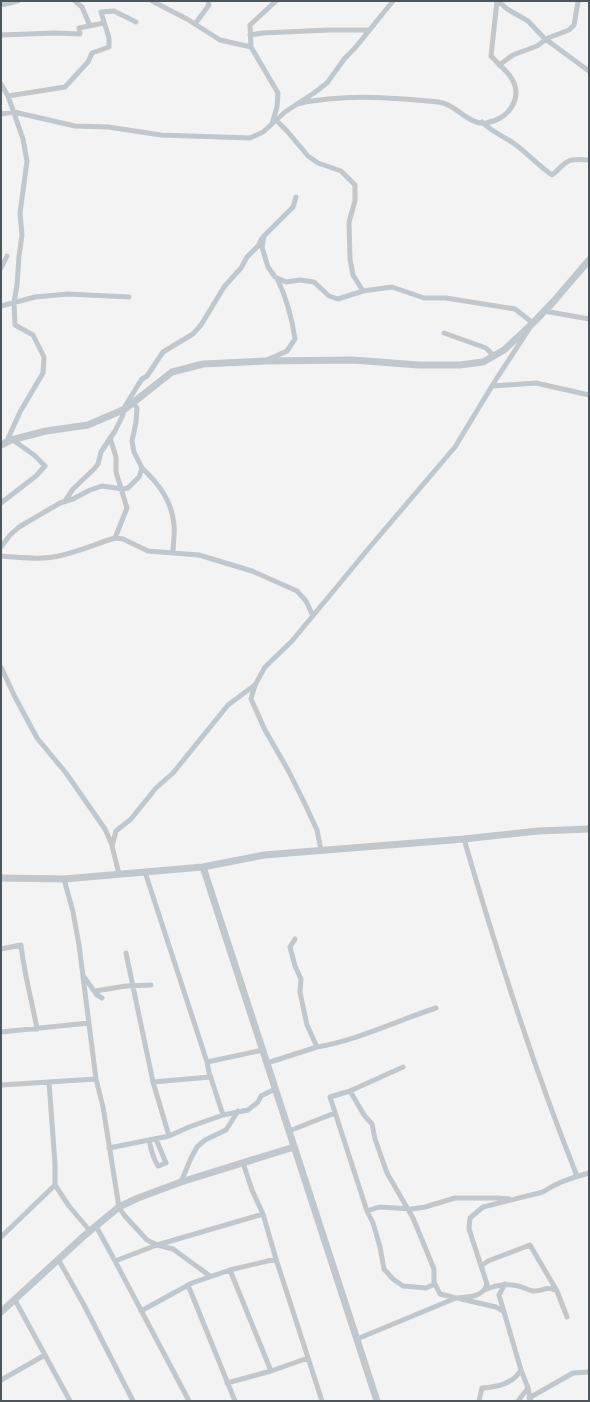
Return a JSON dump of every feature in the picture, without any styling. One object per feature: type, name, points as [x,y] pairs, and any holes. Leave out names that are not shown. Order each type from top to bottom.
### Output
[{"type":"street","points":[[1,5],[18,1]]},
{"type":"street","points":[[75,1],[82,7],[90,26]]},
{"type":"street","points":[[152,1],[195,24],[220,40],[251,47]]},
{"type":"street","points":[[163,1],[166,8]]},
{"type":"street","points":[[195,24],[209,5],[208,1]]},
{"type":"street","points":[[274,122],[278,92],[251,47],[250,25],[276,1]]},
{"type":"street","points":[[1,114],[14,112],[75,126],[108,128],[161,135],[250,138],[262,132],[285,112],[327,83],[345,58],[355,48],[393,1]]},
{"type":"street","points":[[297,104],[311,101],[352,97],[431,101],[444,103],[475,122],[493,120],[504,115],[510,111],[515,102],[516,88],[510,76],[491,56],[497,1],[528,22],[546,39],[589,70]]},
{"type":"street","points":[[499,65],[514,55],[537,46],[546,39],[564,32],[574,25],[579,1]]},
{"type":"street","points":[[8,96],[64,87],[88,62],[92,53],[109,46],[109,38],[101,12],[114,11],[136,22]]},
{"type":"street","points":[[1,35],[55,33],[80,34],[79,28],[104,23]]},
{"type":"street","points":[[250,35],[329,30],[369,30]]},
{"type":"street","points":[[1,84],[8,96],[14,112],[23,140],[27,161],[20,213],[22,234],[18,256],[17,285],[14,302],[15,325],[33,335],[44,357],[44,373],[20,412],[3,444]]},
{"type":"street","points":[[274,122],[288,131],[308,156],[318,162],[341,171],[355,185],[355,201],[348,222],[350,259],[353,275],[363,291]]},
{"type":"street","points":[[482,122],[503,138],[515,144],[545,170],[552,174],[558,171],[566,162],[572,160],[589,160]]},
{"type":"street","points":[[65,501],[73,489],[98,464],[101,452],[123,415],[123,410],[142,379],[147,376],[163,352],[193,334],[201,325],[224,287],[241,268],[264,236],[293,207],[296,198]]},
{"type":"street","points":[[264,236],[262,247],[268,267],[276,277],[283,292],[293,326],[295,339],[287,351],[265,361]]},
{"type":"street","points":[[1,268],[7,256]]},
{"type":"street","points":[[3,444],[46,431],[88,425],[123,410],[172,372],[204,364],[265,361],[353,360],[420,365],[460,365],[484,362],[504,350],[533,323],[589,260]]},
{"type":"street","points":[[276,277],[286,282],[300,280],[314,282],[329,296],[338,299],[363,291],[392,287],[424,298],[446,298],[515,309],[533,323]]},
{"type":"street","points":[[1,306],[35,297],[68,294],[130,297]]},
{"type":"street","points":[[544,311],[589,319]]},
{"type":"street","points":[[322,850],[317,830],[305,804],[288,770],[265,730],[251,699],[255,685],[265,667],[292,641],[455,447],[533,323]]},
{"type":"street","points":[[444,332],[486,348],[494,356]]},
{"type":"street","points":[[492,386],[536,383],[589,395]]},
{"type":"street","points":[[133,403],[137,408],[132,441],[134,452],[142,468],[154,479],[164,492],[171,509],[174,525],[173,553]]},
{"type":"street","points":[[110,438],[116,457],[116,472],[127,508],[115,538]]},
{"type":"street","points":[[1,503],[36,476],[45,466],[34,455],[13,440]]},
{"type":"street","points":[[1,547],[10,535],[19,527],[65,501],[102,486],[122,489],[128,488],[139,477],[142,468]]},
{"type":"street","points":[[1,556],[54,557],[115,538],[123,539],[148,551],[199,555],[252,571],[297,591],[306,601],[313,616]]},
{"type":"street","points":[[1,667],[37,738],[66,773],[105,829],[112,846],[119,874]]},
{"type":"street","points":[[112,846],[116,831],[131,819],[156,788],[173,773],[228,705],[255,685]]},
{"type":"street","points":[[1,878],[64,879],[203,867],[264,855],[464,839],[538,831],[589,829]]},
{"type":"street","points":[[464,839],[520,1021],[560,1136],[576,1176]]},
{"type":"street","points":[[203,867],[377,1401]]},
{"type":"street","points":[[145,872],[223,1115]]},
{"type":"street","points":[[64,879],[73,912],[96,1079],[103,1107],[119,1207],[124,1215],[147,1240],[157,1245],[173,1249],[210,1276]]},
{"type":"street","points":[[296,939],[290,947],[295,966],[301,979],[300,992],[307,1025],[317,1047]]},
{"type":"street","points":[[1,949],[22,945],[24,965],[32,996],[37,1029]]},
{"type":"street","points":[[126,954],[153,1082],[169,1136]]},
{"type":"street","points":[[82,974],[102,998]]},
{"type":"street","points":[[95,991],[132,985],[151,985]]},
{"type":"street","points":[[267,1063],[379,1029],[405,1018],[436,1008]]},
{"type":"street","points":[[1,1032],[89,1023]]},
{"type":"street","points":[[207,1062],[263,1050]]},
{"type":"street","points":[[403,1067],[350,1091],[330,1097],[380,1247],[384,1269],[393,1280],[403,1286],[426,1288],[435,1284]]},
{"type":"street","points":[[153,1082],[210,1077],[210,1075]]},
{"type":"street","points":[[1,1085],[96,1079]]},
{"type":"street","points":[[49,1082],[55,1164],[55,1185],[69,1206],[93,1229],[115,1260],[189,1401]]},
{"type":"street","points":[[109,1148],[169,1136],[223,1115],[248,1110],[258,1102],[261,1096],[276,1089]]},
{"type":"street","points":[[350,1091],[364,1115],[372,1124],[375,1139],[387,1173],[413,1218],[434,1269],[435,1284],[440,1294],[496,1307],[504,1312]]},
{"type":"street","points":[[181,1182],[197,1147],[205,1140],[226,1130],[238,1111]]},
{"type":"street","points":[[289,1131],[335,1113]]},
{"type":"street","points":[[149,1140],[151,1152],[158,1166],[160,1166],[166,1162],[156,1139]]},
{"type":"street","points":[[1,1312],[58,1259],[119,1207],[138,1198],[181,1182],[294,1147]]},
{"type":"street","points":[[243,1163],[252,1190],[263,1214],[322,1401]]},
{"type":"street","points":[[484,1290],[487,1284],[469,1229],[470,1218],[483,1207],[543,1192],[549,1187],[576,1176],[589,1173]]},
{"type":"street","points":[[1,1237],[55,1185]]},
{"type":"street","points":[[367,1211],[379,1207],[407,1209],[426,1207],[455,1198],[497,1198],[514,1200]]},
{"type":"street","points":[[115,1260],[157,1245],[263,1214]]},
{"type":"street","points":[[481,1266],[488,1261],[530,1246],[557,1291],[567,1317]]},
{"type":"street","points":[[58,1259],[84,1305],[133,1401]]},
{"type":"street","points":[[141,1311],[188,1285],[210,1276],[276,1259]]},
{"type":"street","points":[[230,1270],[271,1371]]},
{"type":"street","points":[[357,1339],[456,1298],[473,1296],[494,1286],[505,1284],[533,1291],[551,1288],[557,1291]]},
{"type":"street","points":[[505,1284],[499,1295],[520,1370],[528,1388],[530,1399],[572,1373],[589,1372]]},
{"type":"street","points":[[188,1285],[235,1401]]},
{"type":"street","points":[[15,1300],[70,1401]]},
{"type":"street","points":[[1,1380],[44,1355]]},
{"type":"street","points":[[227,1383],[271,1371],[308,1358]]},
{"type":"street","points":[[478,1401],[482,1388],[499,1386],[508,1382],[517,1377],[520,1370]]},
{"type":"street","points":[[518,1401],[528,1388]]}]
